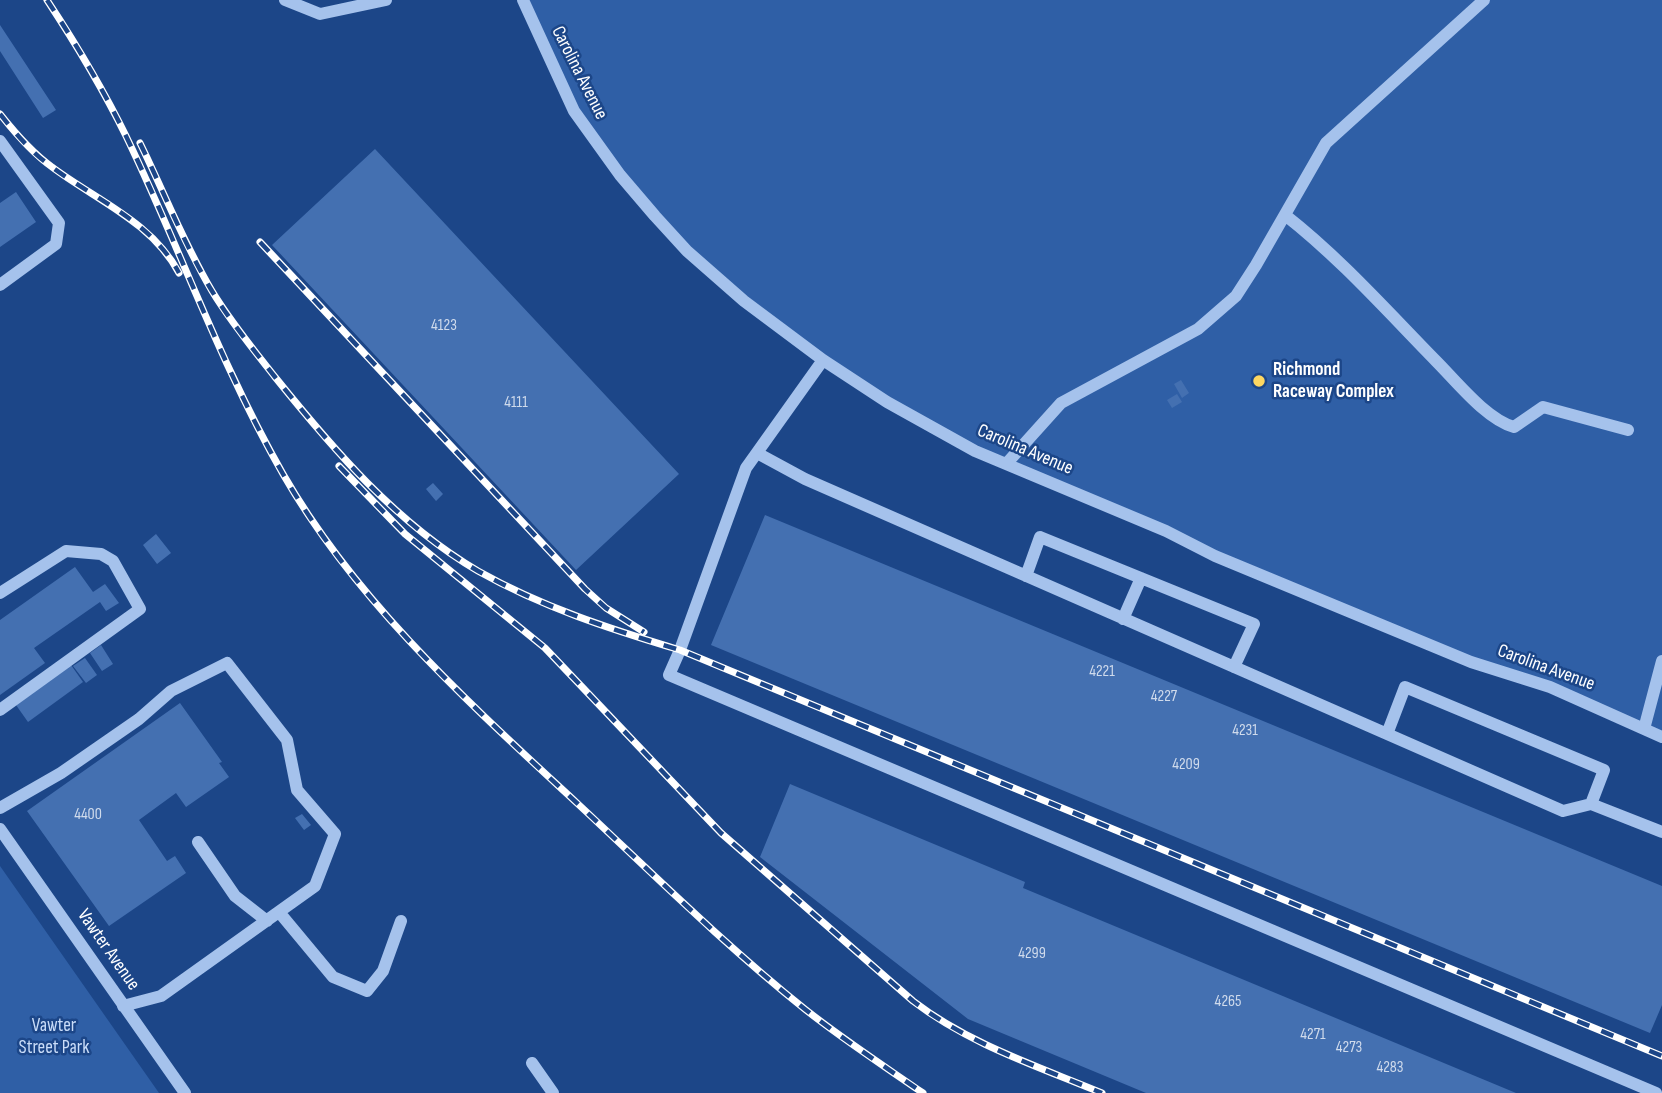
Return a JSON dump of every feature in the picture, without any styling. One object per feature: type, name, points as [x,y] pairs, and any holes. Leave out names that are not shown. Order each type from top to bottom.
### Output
[{"type":"street","points":[[285,0],[320,14],[386,0]]},
{"type":"street","points":[[317,0],[320,14]]},
{"type":"street","name":"Carolina Avenue","points":[[523,0],[573,111],[620,175],[687,251],[744,301],[823,360],[887,402],[948,437],[1166,531],[1215,556],[1471,662],[1550,687],[1662,737]]},
{"type":"street","points":[[1007,463],[1061,403],[1198,329],[1236,296],[1326,143],[1485,0]]},
{"type":"street","points":[[0,141],[59,223],[56,244],[0,285]]},
{"type":"street","points":[[1285,215],[1315,239],[1501,423],[1514,427],[1542,407],[1628,430]]},
{"type":"street","points":[[823,360],[746,468],[680,650],[668,675],[1656,1093]]},
{"type":"street","points":[[757,453],[805,480],[1563,811],[1591,804],[1662,832]]},
{"type":"street","points":[[1026,576],[1040,537],[1254,624],[1234,667]]},
{"type":"street","points":[[0,593],[65,551],[101,554],[113,561],[140,609],[0,710]]},
{"type":"street","points":[[1123,619],[1141,578]]},
{"type":"street","points":[[1644,729],[1662,661]]},
{"type":"street","points":[[0,808],[61,773],[139,719],[171,691],[227,663],[286,740],[297,790],[335,834],[315,886],[162,996],[123,1006]]},
{"type":"street","points":[[1387,734],[1405,687],[1604,771],[1591,804]]},
{"type":"street","name":"Vawter Avenue","points":[[0,830],[185,1093]]},
{"type":"street","points":[[198,842],[235,896],[267,920]]},
{"type":"street","points":[[279,912],[333,977],[367,991],[383,971],[401,921]]},
{"type":"street","points":[[532,1063],[553,1093]]},
{"type":"green space","name":"Richmond Raceway Complex","points":[[523,0],[1662,0],[1662,737],[1471,662],[1007,463],[887,402],[687,251],[596,144]]},
{"type":"green space","name":"Vawter Street Park","points":[[0,866],[159,1093],[0,1093]]},
{"type":"building","points":[[0,25],[56,110],[43,118],[0,51]]},
{"type":"building","points":[[375,149],[679,474],[576,570],[272,245]]},
{"type":"building","points":[[16,192],[36,222],[0,247],[0,203]]},
{"type":"building","points":[[1181,380],[1189,393],[1182,398],[1174,384]]},
{"type":"building","points":[[1177,394],[1182,402],[1172,408],[1167,400]]},
{"type":"building","points":[[433,483],[443,494],[436,501],[426,489]]},
{"type":"building","points":[[765,515],[1662,886],[1662,1005],[1650,1033],[711,645]]},
{"type":"building","points":[[156,534],[171,553],[157,564],[143,545]]},
{"type":"building","points":[[75,567],[93,592],[105,584],[119,603],[106,611],[100,602],[34,648],[45,663],[0,695],[0,620]]},
{"type":"building","points":[[101,645],[113,664],[102,671],[90,653]]},
{"type":"building","points":[[85,658],[97,675],[86,683],[73,666]]},
{"type":"building","points":[[71,665],[83,682],[28,722],[16,705]]},
{"type":"building","points":[[180,703],[222,762],[219,763],[229,777],[186,807],[176,793],[139,820],[167,861],[175,856],[186,873],[109,926],[27,811]]},
{"type":"building","points":[[790,784],[1025,882],[1023,888],[1516,1093],[1146,1093],[968,1019],[760,857]]},
{"type":"building","points":[[302,814],[311,825],[304,830],[295,818]]},
{"type":"railway","points":[[47,0],[89,67],[126,136],[220,349],[261,433],[312,521],[345,566],[380,609],[457,690],[718,935],[820,1021],[923,1093]]},
{"type":"railway","points":[[0,114],[45,161],[139,226],[168,255],[179,273]]},
{"type":"railway","points":[[140,143],[212,291],[275,377],[343,457],[393,508],[448,552],[478,571],[527,596],[602,625],[680,650],[1662,1056]]},
{"type":"railway","points":[[260,242],[585,589],[606,608],[644,632]]},
{"type":"railway","points":[[339,466],[405,534],[545,648],[721,833],[913,1001],[980,1042],[1102,1093]]},
{"type":"place","name":"Richmond Raceway Complex","points":[[1259,381]]}]
